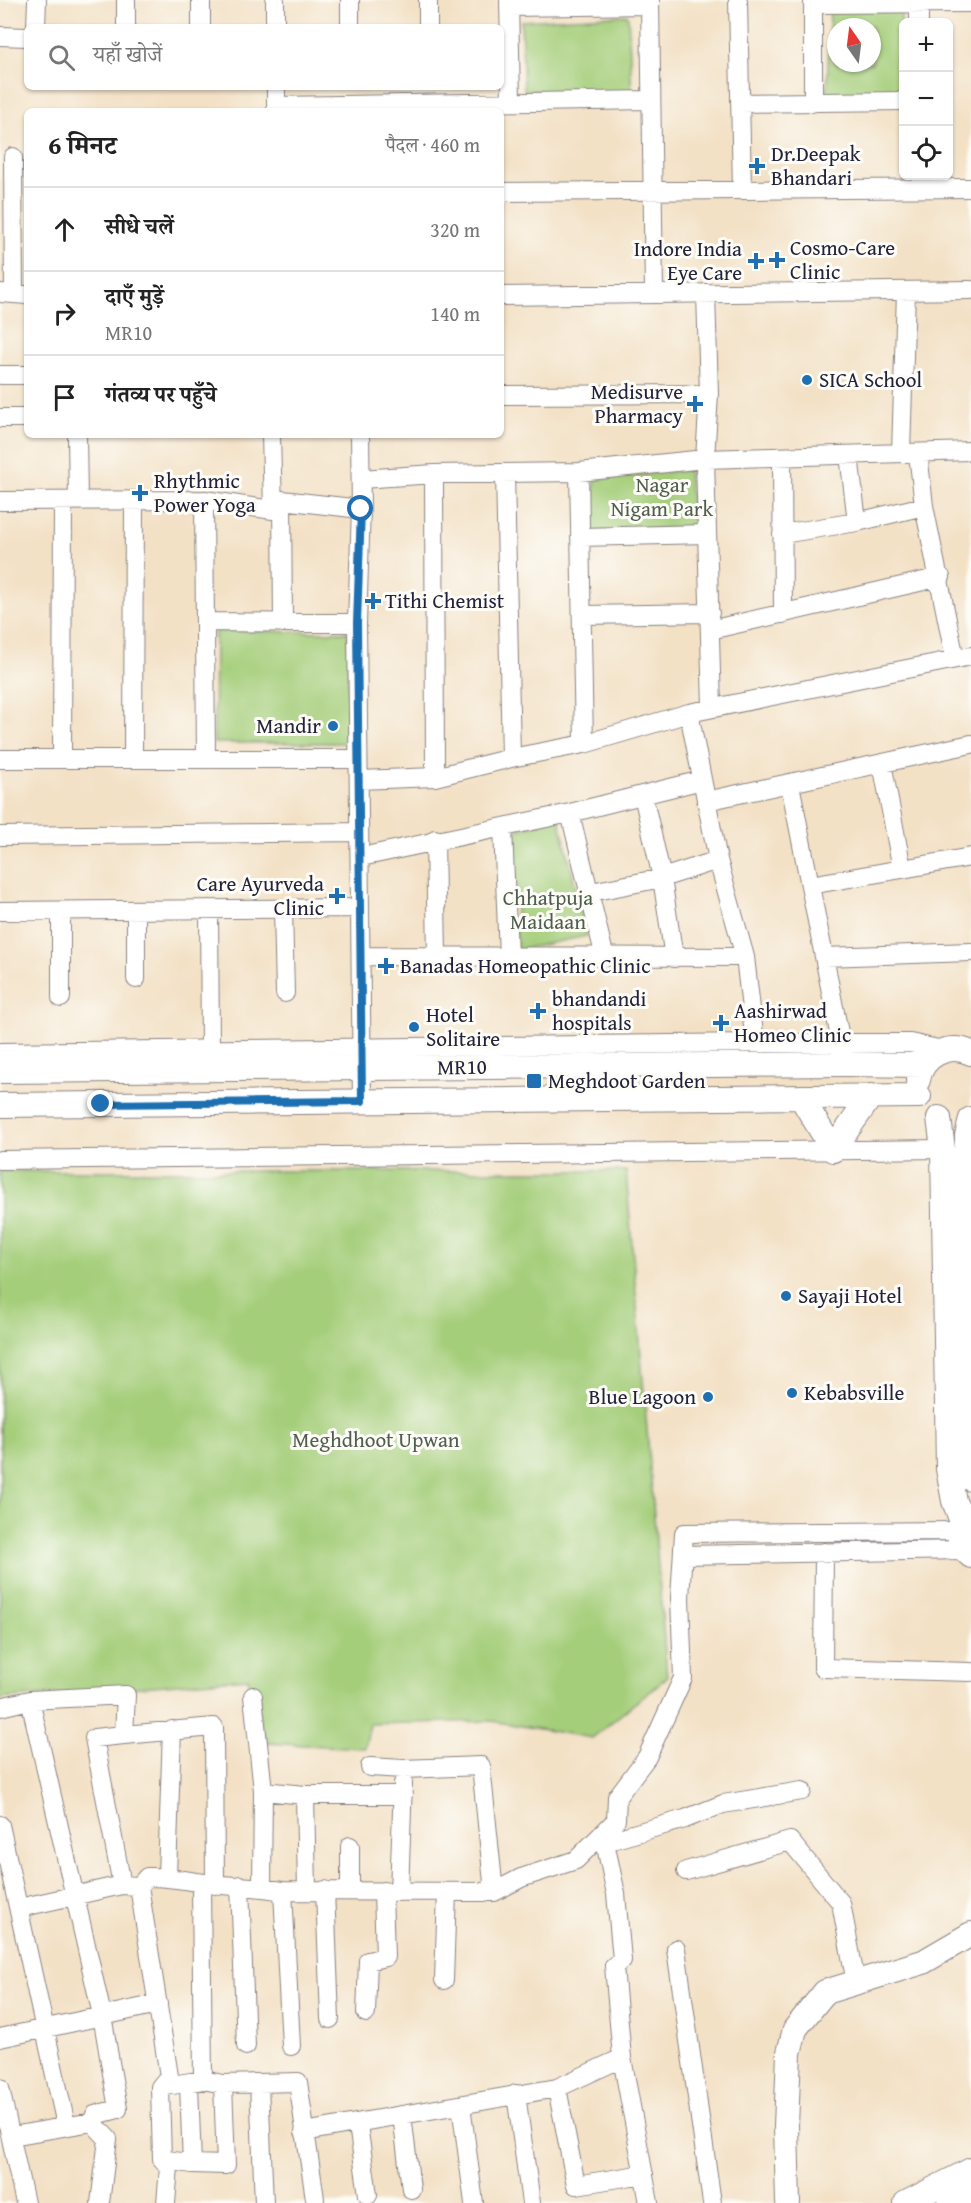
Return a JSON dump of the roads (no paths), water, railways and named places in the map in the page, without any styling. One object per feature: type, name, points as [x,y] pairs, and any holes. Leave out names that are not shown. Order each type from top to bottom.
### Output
[{"type":"main road","points":[[963,1051],[932,1056],[923,1065],[919,1075],[919,1096],[923,1105],[939,1118],[950,1121],[971,1118],[967,1136],[969,1170],[967,1320],[971,1479]]},
{"type":"main road","name":"MR10","points":[[0,1071],[362,1058],[843,1053],[923,1065]]},
{"type":"main road","points":[[801,1097],[833,1150],[871,1096]]},
{"type":"main road","name":"MR10","points":[[0,1105],[919,1096]]},
{"type":"main road","points":[[939,1118],[943,1149],[948,1468],[954,1501],[965,1534]]},
{"type":"main road","points":[[788,2203],[786,2126],[789,2052],[795,2029],[825,1992],[923,1962],[971,1934]]},
{"type":"main road","points":[[906,2203],[971,2170]]},
{"type":"main road","points":[[950,2203],[971,2193]]},
{"type":"street","points":[[36,24],[37,0]]},
{"type":"street","points":[[126,0],[126,24]]},
{"type":"street","points":[[201,0],[201,24]]},
{"type":"street","points":[[275,0],[275,24]]},
{"type":"street","points":[[350,0],[350,24]]},
{"type":"street","points":[[428,0],[428,24]]},
{"type":"street","points":[[738,0],[741,190]]},
{"type":"street","points":[[511,102],[509,3],[650,2],[654,294]]},
{"type":"street","points":[[813,103],[813,2],[971,3]]},
{"type":"street","points":[[919,18],[920,3]]},
{"type":"street","points":[[0,36],[24,37]]},
{"type":"street","points":[[276,90],[276,108]]},
{"type":"street","points":[[282,108],[351,96],[428,101],[651,100]]},
{"type":"street","points":[[740,104],[899,101]]},
{"type":"street","points":[[13,157],[14,294]]},
{"type":"street","points":[[504,192],[741,190],[916,182],[971,188]]},
{"type":"street","points":[[504,296],[971,290]]},
{"type":"street","points":[[359,780],[435,777],[511,758],[584,744],[689,713],[963,658],[909,453],[906,291]]},
{"type":"street","points":[[706,293],[709,394],[705,459],[712,708]]},
{"type":"street","points":[[0,375],[24,375]]},
{"type":"street","points":[[504,395],[709,394]]},
{"type":"street","points":[[0,418],[24,418]]},
{"type":"street","points":[[62,759],[70,501],[77,438]]},
{"type":"street","points":[[271,438],[278,505],[283,623]]},
{"type":"street","points":[[360,438],[361,509],[357,623],[362,1101]]},
{"type":"street","points":[[361,479],[434,474],[579,472],[705,459],[971,451]]},
{"type":"street","points":[[849,455],[857,522]]},
{"type":"street","points":[[782,457],[783,614]]},
{"type":"street","points":[[579,472],[584,744]]},
{"type":"street","points":[[505,473],[511,758]]},
{"type":"street","points":[[434,474],[435,777]]},
{"type":"street","points":[[0,501],[204,500],[361,509]]},
{"type":"street","points":[[204,500],[206,759]]},
{"type":"street","points":[[133,759],[134,501]]},
{"type":"street","points":[[782,534],[857,522],[924,506]]},
{"type":"street","points":[[580,537],[707,534]]},
{"type":"street","points":[[582,615],[710,621],[783,614],[941,577]]},
{"type":"street","points":[[205,622],[357,623]]},
{"type":"street","points":[[689,713],[718,860],[745,957],[755,1043]]},
{"type":"street","points":[[706,801],[971,744]]},
{"type":"street","points":[[0,759],[358,759]]},
{"type":"street","points":[[882,763],[902,869]]},
{"type":"street","points":[[361,857],[435,839],[570,813],[702,780]]},
{"type":"street","points":[[790,784],[843,1053]]},
{"type":"street","points":[[643,795],[662,878],[674,958]]},
{"type":"street","points":[[570,813],[591,892],[605,958]]},
{"type":"street","points":[[503,826],[508,957]]},
{"type":"street","points":[[0,836],[359,832]]},
{"type":"street","points":[[435,839],[438,957]]},
{"type":"street","points":[[810,885],[971,857]]},
{"type":"street","points":[[591,892],[662,878],[718,860]]},
{"type":"street","points":[[0,911],[360,908]]},
{"type":"street","points":[[209,909],[210,1050]]},
{"type":"street","points":[[283,909],[285,993]]},
{"type":"street","points":[[136,910],[136,979]]},
{"type":"street","points":[[60,998],[61,911]]},
{"type":"street","points":[[824,957],[971,952]]},
{"type":"street","points":[[361,956],[745,957]]},
{"type":"street","points":[[0,1052],[210,1050],[362,1058],[755,1043],[843,1053],[910,1043],[963,1051]]},
{"type":"street","points":[[0,1160],[943,1149]]},
{"type":"street","points":[[19,1908],[131,1886],[147,1877],[167,1876],[208,1884],[262,1886],[283,1891],[494,1892],[521,1878],[576,1860],[603,1840],[616,1820],[617,1797],[647,1757],[683,1678],[680,1598],[684,1533],[965,1534]]},
{"type":"street","points":[[683,1555],[824,1552],[965,1534]]},
{"type":"street","points":[[824,1552],[823,1668],[971,1672]]},
{"type":"street","points":[[0,1707],[30,1700],[126,1695],[124,1735]]},
{"type":"street","points":[[253,1696],[263,1791],[262,1886]]},
{"type":"street","points":[[30,1700],[102,2015],[118,2109],[95,2115],[92,2122]]},
{"type":"street","points":[[166,2203],[169,2167],[162,2159],[160,2087],[169,2076],[158,2004],[94,1738],[214,1727],[208,1884],[192,2164]]},
{"type":"street","points":[[167,1876],[172,1730]]},
{"type":"street","points":[[370,1767],[403,1769],[481,1766],[494,1892]]},
{"type":"street","points":[[366,2013],[368,1961],[385,1957],[403,1795],[403,1769]]},
{"type":"street","points":[[263,1791],[305,1795],[403,1795]]},
{"type":"street","points":[[603,1840],[685,1819],[723,1804],[802,1791]]},
{"type":"street","points":[[305,1795],[330,2019]]},
{"type":"street","points":[[0,1825],[66,2124]]},
{"type":"street","points":[[603,1840],[616,1894],[622,1960],[614,1966],[622,2058],[649,2203]]},
{"type":"street","points":[[686,1871],[790,1841],[840,1903],[856,1983]]},
{"type":"street","points":[[350,1846],[350,1891]]},
{"type":"street","points":[[240,1885],[246,2046]]},
{"type":"street","points":[[283,1891],[291,2046]]},
{"type":"street","points":[[444,1980],[447,1892]]},
{"type":"street","points":[[676,1949],[712,2203]]},
{"type":"street","points":[[0,2038],[158,2004]]},
{"type":"street","points":[[304,2132],[358,2125],[557,2088],[622,2058]]},
{"type":"street","points":[[160,2087],[196,2083],[298,2082],[315,2199]]},
{"type":"street","points":[[259,2083],[264,2203]]},
{"type":"street","points":[[162,2159],[192,2164],[226,2165],[223,2084]]},
{"type":"street","points":[[0,2088],[25,2203]]},
{"type":"street","points":[[557,2088],[576,2185],[644,2174]]},
{"type":"street","points":[[516,2094],[531,2203]]},
{"type":"street","points":[[461,2105],[474,2203]]},
{"type":"street","points":[[402,2115],[411,2189]]},
{"type":"street","points":[[12,2136],[66,2124],[92,2122]]},
{"type":"street","points":[[92,2122],[108,2139],[100,2203]]},
{"type":"street","points":[[358,2125],[368,2195]]},
{"type":"place","name":"Dr.Deepak Bhandari","points":[[757,166]]},
{"type":"place","name":"Cosmo-Care Clinic","points":[[777,260]]},
{"type":"place","name":"Indore India Eye Care","points":[[756,261]]},
{"type":"place","name":"SICA School","points":[[807,380]]},
{"type":"place","name":"Medisurve Pharmacy","points":[[695,404]]},
{"type":"place","name":"Rhythmic Power Yoga","points":[[140,493]]},
{"type":"place","name":"Tithi Chemist","points":[[373,601]]},
{"type":"place","name":"Mandir","points":[[333,726]]},
{"type":"place","name":"Care Ayurveda Clinic","points":[[337,896]]},
{"type":"place","name":"Banadas Homeopathic Clinic","points":[[386,966]]},
{"type":"place","name":"bhandandi hospitals","points":[[538,1011]]},
{"type":"place","name":"Aashirwad Homeo Clinic","points":[[721,1023]]},
{"type":"place","name":"Hotel Solitaire","points":[[414,1027]]},
{"type":"place","name":"Meghdoot Garden","points":[[534,1081]]},
{"type":"place","name":"Sayaji Hotel","points":[[786,1296]]},
{"type":"place","name":"Kebabsville","points":[[792,1393]]},
{"type":"place","name":"Blue Lagoon","points":[[708,1397]]},
{"type":"park label","name":"Nagar Nigam Park","points":[[662,497]]},
{"type":"park label","name":"Chhatpuja Maidaan","points":[[548,910]]},
{"type":"park label","name":"Meghdhoot Upwan","points":[[376,1440]]}]
